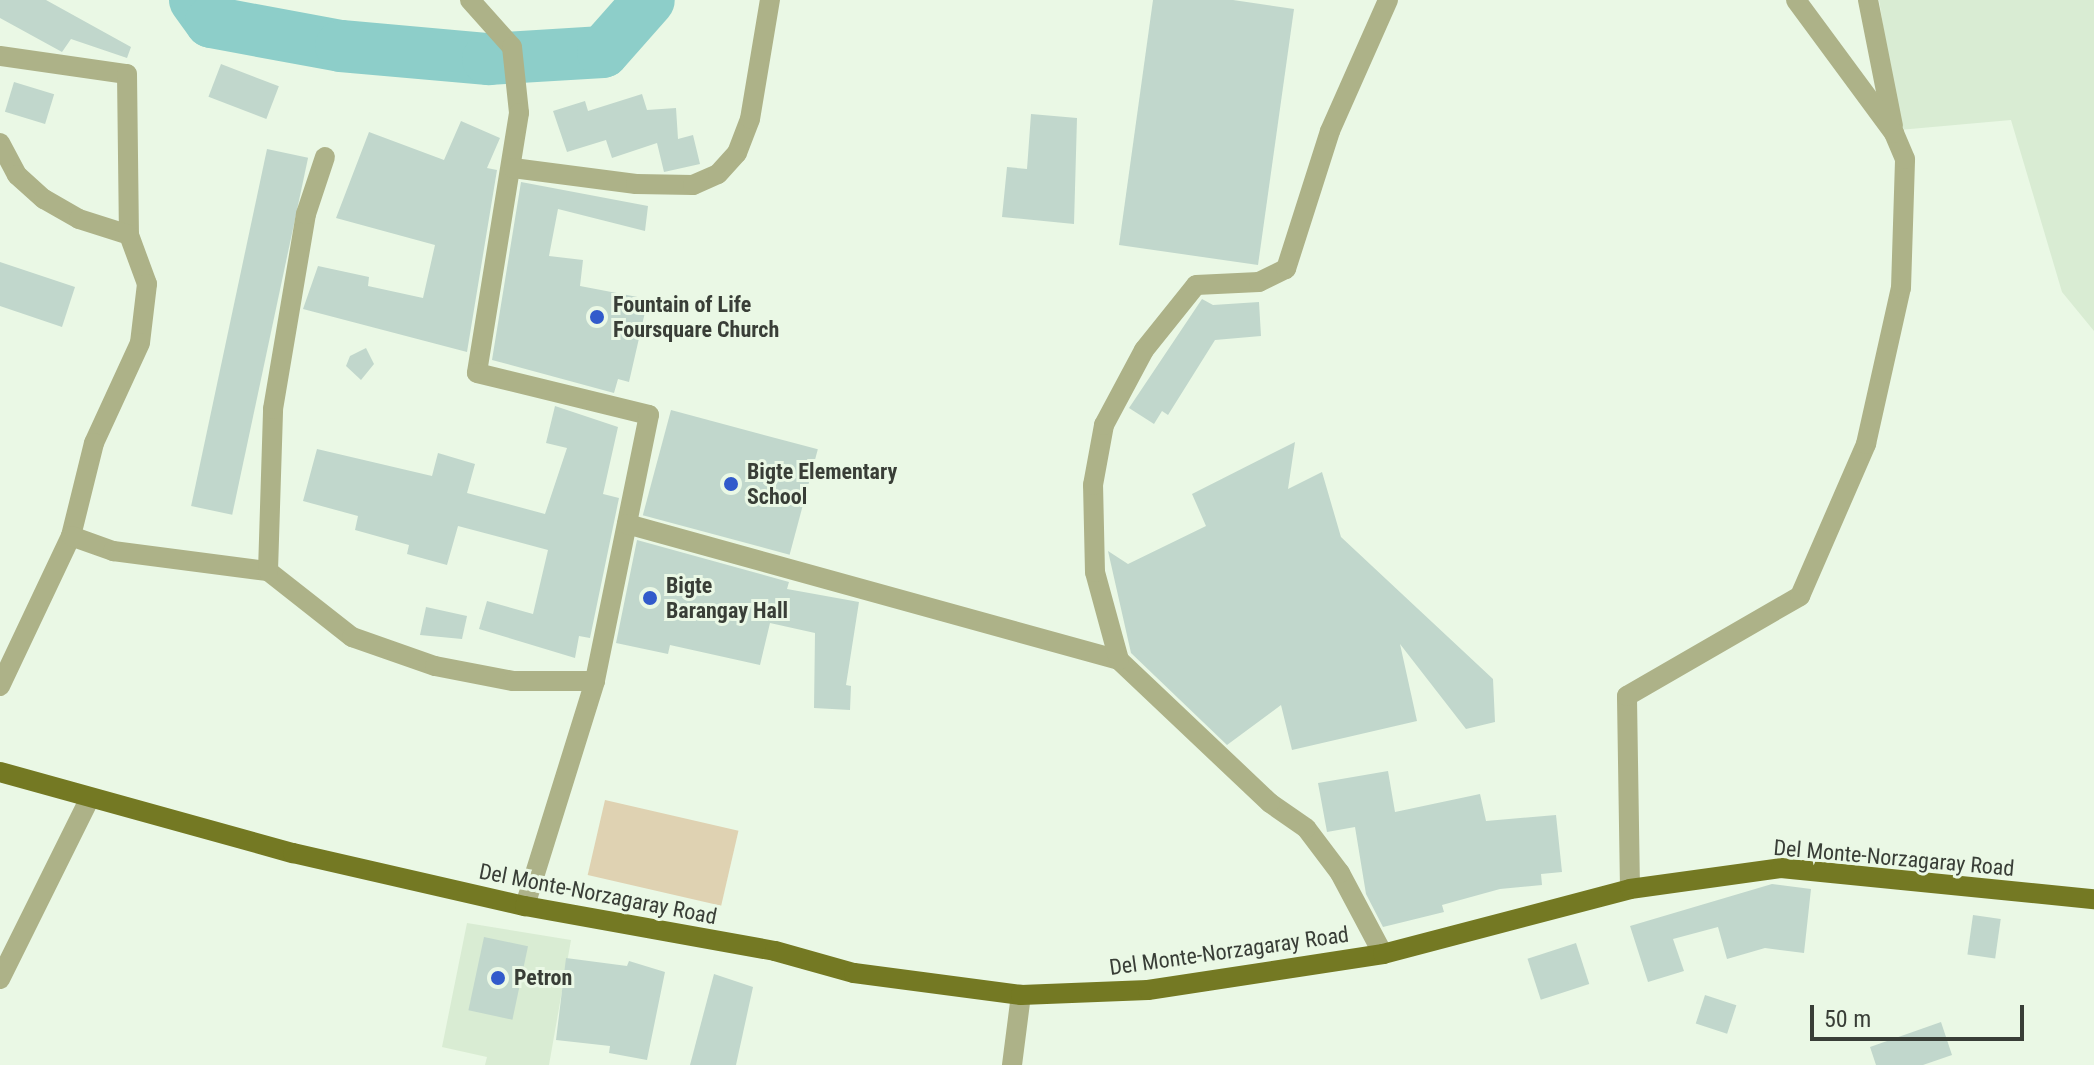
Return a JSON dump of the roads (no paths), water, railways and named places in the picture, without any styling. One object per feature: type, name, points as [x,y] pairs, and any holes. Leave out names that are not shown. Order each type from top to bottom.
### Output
[{"type":"main road","name":"Del Monte-Norzagaray Road","points":[[0,772],[89,800],[525,906],[775,951],[854,973],[1021,995],[1148,990],[1383,954],[1630,889],[1781,868],[2094,899]]},
{"type":"street","points":[[458,0],[474,7],[512,47],[519,113],[513,168],[477,373],[649,415],[595,681],[525,906]]},
{"type":"street","points":[[513,168],[636,184],[693,185],[718,174],[737,153],[750,119],[770,0]]},
{"type":"street","points":[[1119,660],[1095,572],[1093,485],[1104,425],[1144,350],[1196,285],[1259,282],[1286,269],[1330,131],[1388,0]]},
{"type":"street","points":[[1796,0],[1894,133]]},
{"type":"street","points":[[1630,889],[1627,696],[1800,596],[1866,444],[1901,288],[1909,193],[1868,0]]},
{"type":"street","points":[[0,56],[127,74],[129,235],[147,284],[140,343],[94,443],[71,536],[0,686]]},
{"type":"street","points":[[0,143],[17,175],[44,199],[79,219],[129,235]]},
{"type":"street","points":[[268,571],[273,409],[306,214],[325,157]]},
{"type":"street","points":[[627,524],[1119,660],[1270,803],[1306,828],[1340,873],[1383,954]]},
{"type":"street","points":[[71,536],[113,551],[268,571],[352,637],[435,666],[513,681],[595,681]]},
{"type":"street","points":[[0,979],[89,800]]},
{"type":"street","points":[[1012,1065],[1021,995]]},
{"type":"waterway","points":[[195,0],[211,22],[341,46],[488,59],[603,52],[649,0]]},
{"type":"place","name":"Fountain of Life Foursquare Church","points":[[597,317]]},
{"type":"place","name":"Bigte Elementary School","points":[[731,484]]},
{"type":"place","name":"Bigte Barangay Hall","points":[[650,598]]},
{"type":"place","name":"Petron","points":[[498,978]]}]
